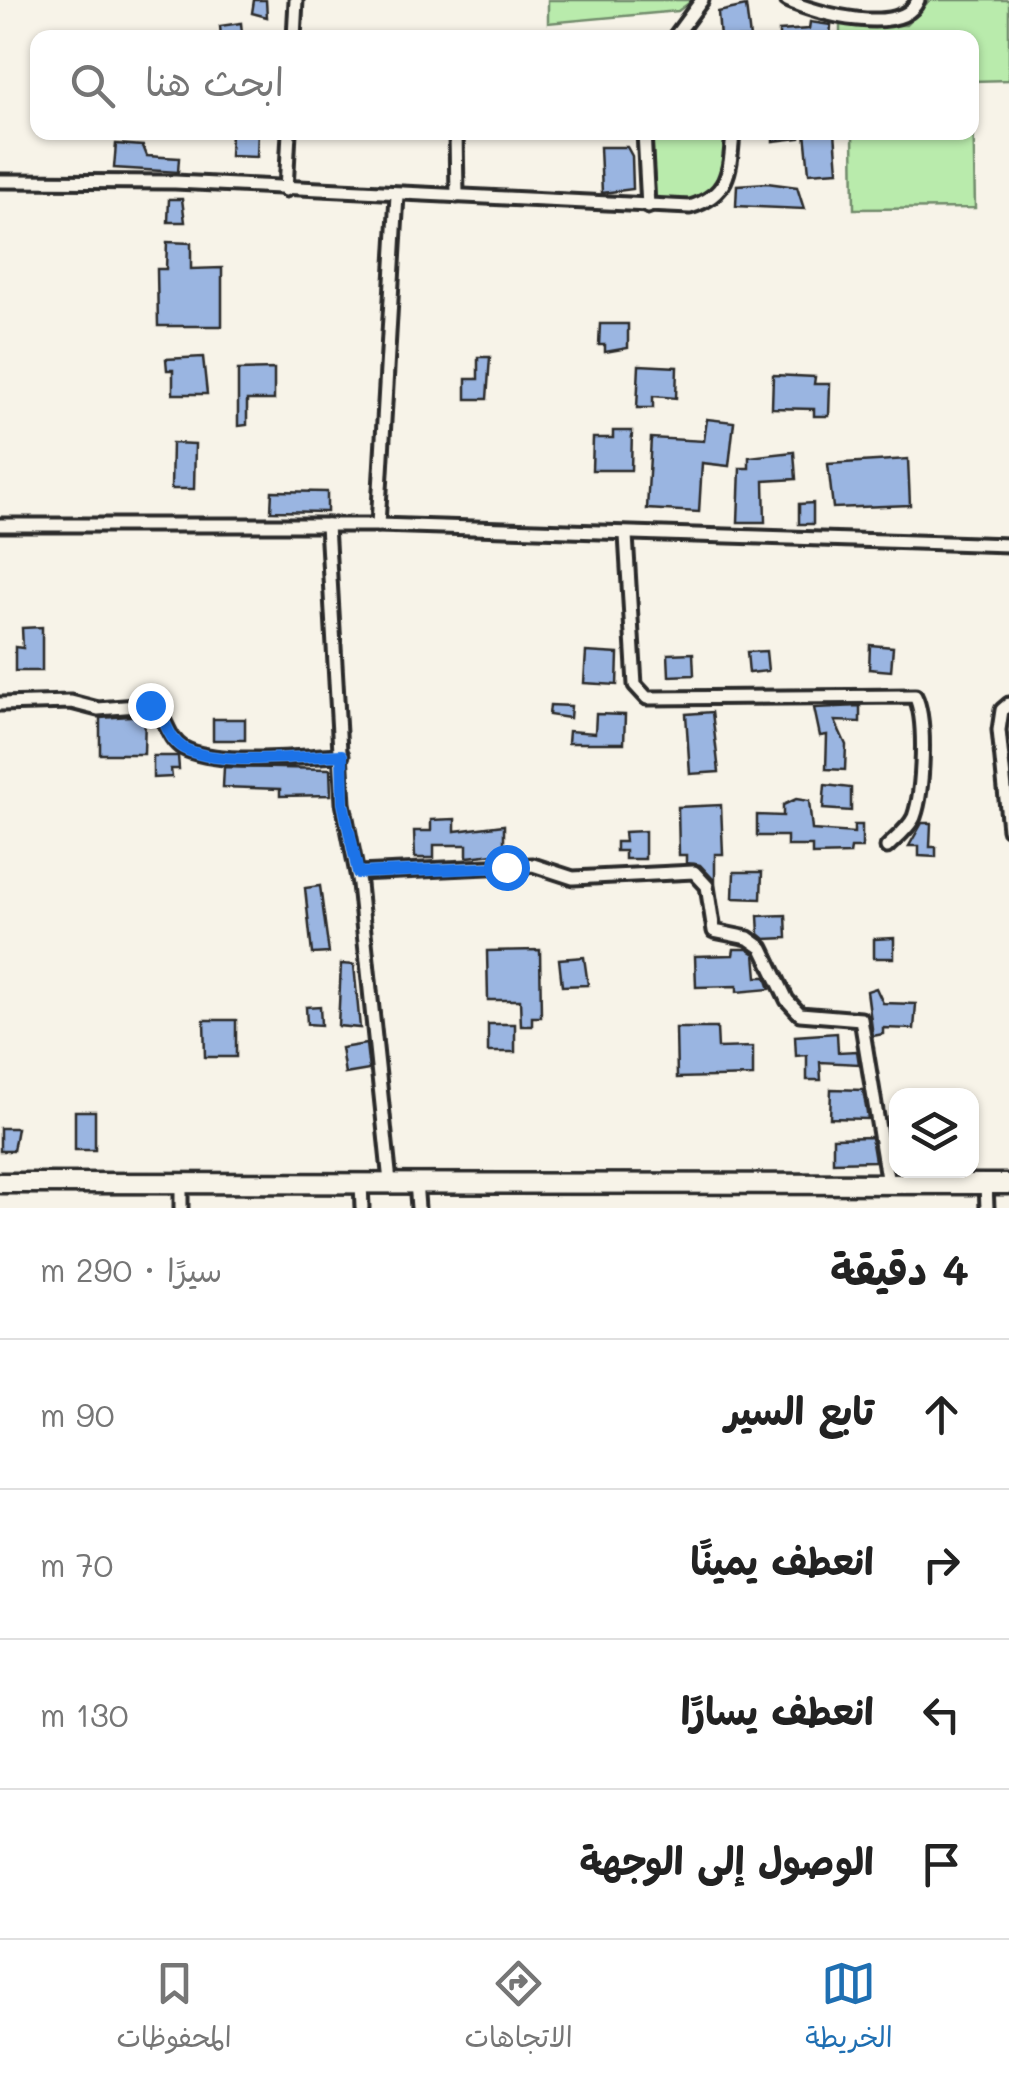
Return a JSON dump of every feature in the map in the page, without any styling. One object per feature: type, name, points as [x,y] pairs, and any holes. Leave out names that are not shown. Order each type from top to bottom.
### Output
[{"type":"street","points":[[294,30],[296,0]]},
{"type":"street","points":[[680,30],[702,0]]},
{"type":"street","points":[[787,0],[883,22],[902,18],[918,0]]},
{"type":"street","points":[[286,190],[289,140]]},
{"type":"street","points":[[456,140],[457,196]]},
{"type":"street","points":[[644,140],[648,206]]},
{"type":"street","points":[[0,181],[175,182],[690,206],[721,192],[730,174],[732,140]]},
{"type":"street","points":[[378,525],[397,195]]},
{"type":"street","points":[[327,525],[343,803],[358,873],[390,1182]]},
{"type":"street","points":[[0,526],[378,525],[1009,545]]},
{"type":"street","points":[[626,535],[635,685],[646,698],[915,696],[922,759],[918,800],[913,820],[887,847]]},
{"type":"street","points":[[0,704],[71,702],[98,708],[150,705],[158,709],[172,740],[205,756],[342,755]]},
{"type":"street","points":[[1008,828],[999,730],[1002,710],[1009,704]]},
{"type":"street","points":[[358,873],[533,865],[574,878],[694,872],[707,886],[714,931],[748,938],[762,948],[792,1008],[806,1016],[862,1019],[888,1184]]},
{"type":"street","points":[[361,1182],[362,1208]]},
{"type":"street","points":[[416,1182],[418,1208]]},
{"type":"street","points":[[0,1184],[1009,1184]]},
{"type":"street","points":[[181,1184],[181,1208]]},
{"type":"street","points":[[986,1184],[987,1208]]},
{"type":"green space","points":[[548,0],[693,0],[678,11],[548,23]]},
{"type":"green space","points":[[930,0],[1009,0],[1009,80],[979,81],[979,30],[840,30],[840,25],[906,25]]},
{"type":"green space","points":[[652,140],[726,140],[722,181],[693,200],[656,198]]},
{"type":"green space","points":[[853,140],[974,140],[975,208],[854,209]]},
{"type":"building","points":[[254,0],[266,0],[267,17],[252,13]]},
{"type":"building","points":[[746,6],[749,30],[719,30],[718,12]]},
{"type":"building","points":[[810,22],[831,25],[831,30],[794,30],[809,29]]},
{"type":"building","points":[[241,23],[242,30],[220,30],[220,26]]},
{"type":"building","points":[[231,140],[258,140],[257,157],[230,156]]},
{"type":"building","points":[[806,140],[836,140],[838,171],[809,173]]},
{"type":"building","points":[[116,144],[143,146],[147,156],[179,158],[178,172],[114,168]]},
{"type":"building","points":[[600,147],[627,147],[632,156],[633,189],[602,193]]},
{"type":"building","points":[[737,185],[797,187],[804,209],[736,206]]},
{"type":"building","points":[[169,199],[182,199],[185,222],[168,222]]},
{"type":"building","points":[[167,242],[191,243],[191,269],[222,268],[222,326],[158,326],[157,269],[166,269]]},
{"type":"building","points":[[600,324],[628,324],[628,348],[605,352],[605,345],[599,345]]},
{"type":"building","points":[[203,357],[207,394],[173,394],[173,370],[167,370],[166,359]]},
{"type":"building","points":[[478,357],[490,357],[487,399],[466,399],[466,379],[478,379]]},
{"type":"building","points":[[639,365],[677,367],[676,398],[653,396],[653,408],[637,408]]},
{"type":"building","points":[[274,369],[274,400],[247,400],[247,425],[238,426],[238,370]]},
{"type":"building","points":[[773,375],[815,377],[814,384],[830,384],[829,416],[814,416],[814,409],[772,408]]},
{"type":"building","points":[[707,419],[734,422],[729,466],[702,463],[699,512],[647,509],[651,438],[704,441]]},
{"type":"building","points":[[613,431],[632,431],[631,470],[592,470],[593,438],[613,438]]},
{"type":"building","points":[[172,443],[195,444],[194,489],[171,489]]},
{"type":"building","points":[[794,452],[796,479],[764,481],[765,522],[738,522],[740,468],[749,468],[749,457]]},
{"type":"building","points":[[908,459],[910,505],[833,508],[828,464]]},
{"type":"building","points":[[272,491],[327,492],[327,512],[271,511]]},
{"type":"building","points":[[813,503],[813,524],[799,524],[799,504]]},
{"type":"building","points":[[42,627],[42,671],[15,671],[15,647],[23,648],[22,628]]},
{"type":"building","points":[[870,645],[893,647],[891,671],[869,669]]},
{"type":"building","points":[[766,651],[768,671],[749,673],[747,652]]},
{"type":"building","points":[[586,652],[618,654],[617,685],[584,683]]},
{"type":"building","points":[[693,653],[694,675],[669,676],[668,654]]},
{"type":"building","points":[[550,705],[571,706],[570,718],[549,715]]},
{"type":"building","points":[[860,706],[860,722],[835,721],[846,745],[845,770],[826,769],[827,735],[820,736],[814,708]]},
{"type":"building","points":[[712,712],[719,772],[690,774],[686,714]]},
{"type":"building","points":[[596,714],[625,715],[624,743],[568,743],[569,731],[595,733]]},
{"type":"building","points":[[145,715],[144,754],[100,754],[100,718]]},
{"type":"building","points":[[213,719],[245,719],[245,740],[213,740]]},
{"type":"building","points":[[153,756],[178,756],[179,769],[171,769],[172,777],[153,778]]},
{"type":"building","points":[[224,767],[330,769],[331,795],[280,796],[280,789],[223,787]]},
{"type":"building","points":[[825,785],[851,788],[851,811],[823,809]]},
{"type":"building","points":[[796,799],[809,801],[812,830],[854,833],[854,825],[862,825],[862,848],[851,848],[850,854],[812,855],[812,846],[787,846],[787,836],[757,836],[757,815],[783,816],[783,805]]},
{"type":"building","points":[[721,805],[723,854],[715,854],[715,881],[700,865],[686,863],[686,855],[679,855],[678,807]]},
{"type":"building","points":[[455,819],[455,831],[504,825],[504,853],[467,857],[467,845],[434,845],[434,858],[415,858],[414,831],[431,831],[431,820]]},
{"type":"building","points":[[922,823],[931,823],[930,847],[936,847],[936,857],[919,856],[919,846],[909,846]]},
{"type":"building","points":[[645,831],[645,859],[625,859],[625,851],[616,851],[616,842],[625,842],[624,832]]},
{"type":"building","points":[[734,872],[762,872],[761,899],[733,898]]},
{"type":"building","points":[[320,886],[329,953],[312,954],[305,888]]},
{"type":"building","points":[[786,915],[787,938],[765,939],[759,934],[758,916]]},
{"type":"building","points":[[894,938],[894,958],[874,958],[874,939]]},
{"type":"building","points":[[734,949],[747,949],[755,954],[757,977],[766,977],[770,989],[737,992],[737,986],[696,987],[695,956],[733,955]]},
{"type":"building","points":[[540,950],[541,1017],[532,1017],[532,1026],[521,1026],[520,1000],[488,1000],[487,951]]},
{"type":"building","points":[[584,957],[588,985],[562,986],[559,959]]},
{"type":"building","points":[[341,964],[354,965],[360,1028],[338,1026]]},
{"type":"building","points":[[876,988],[883,1003],[916,1004],[914,1029],[883,1028],[883,1034],[873,1036],[867,991]]},
{"type":"building","points":[[320,1006],[321,1025],[307,1024],[306,1007]]},
{"type":"building","points":[[204,1020],[236,1020],[236,1057],[205,1057]]},
{"type":"building","points":[[488,1024],[515,1024],[515,1052],[488,1052]]},
{"type":"building","points":[[676,1028],[717,1028],[718,1048],[753,1047],[753,1076],[677,1078]]},
{"type":"building","points":[[837,1033],[838,1052],[857,1051],[859,1064],[820,1062],[821,1080],[807,1080],[807,1055],[796,1056],[795,1036]]},
{"type":"building","points":[[366,1044],[369,1070],[345,1074],[341,1048]]},
{"type":"building","points":[[831,1089],[863,1090],[868,1119],[830,1118]]},
{"type":"building","points":[[75,1111],[95,1111],[95,1150],[75,1150]]},
{"type":"building","points":[[0,1128],[17,1128],[13,1151],[0,1151]]},
{"type":"building","points":[[871,1137],[875,1161],[833,1162],[833,1138]]},
{"type":"route","points":[[150,705],[158,709],[172,740],[205,756],[342,755],[348,841],[358,873],[506,867]]}]
